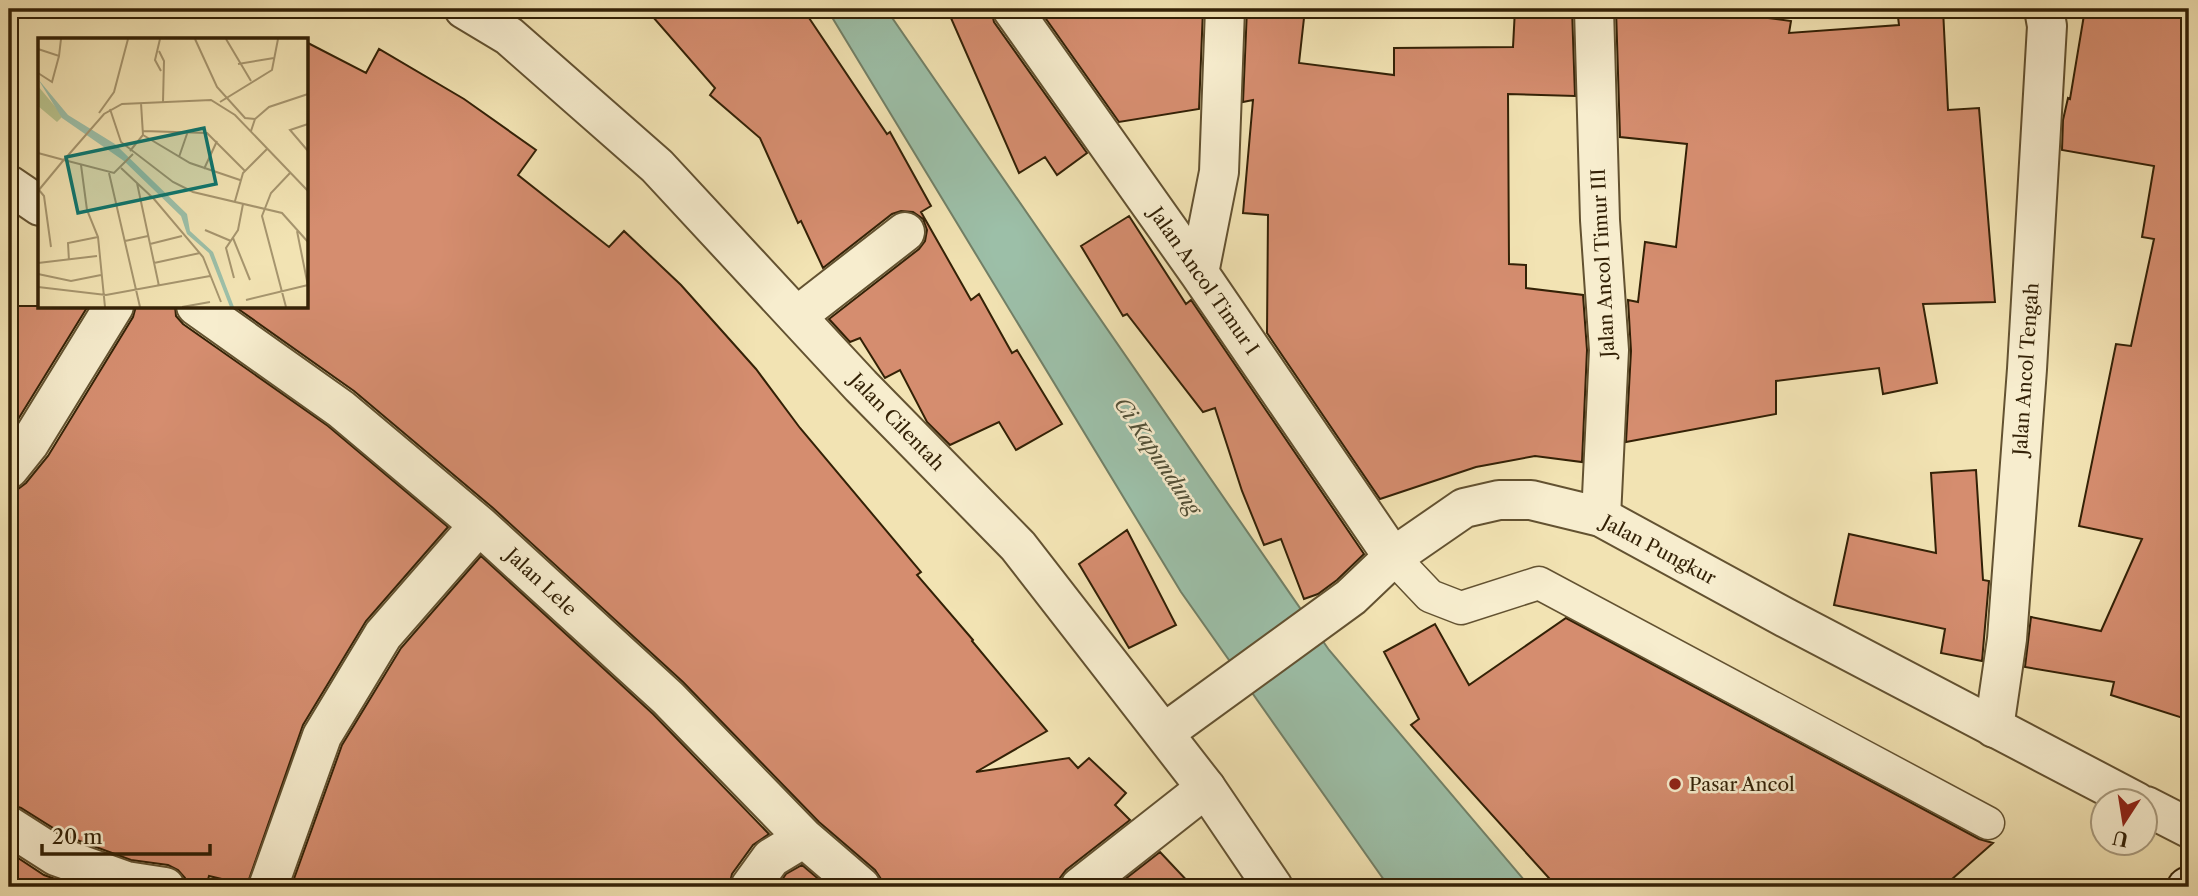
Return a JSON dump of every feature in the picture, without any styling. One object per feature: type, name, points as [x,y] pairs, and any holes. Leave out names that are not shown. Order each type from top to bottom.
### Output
[{"type":"street","name":"Jalan Cilentah","points":[[464,9],[509,36],[657,166],[871,396],[1018,546],[1206,788],[1273,887]]},
{"type":"street","name":"Jalan Ancol Timur I","points":[[1012,9],[1199,273],[1393,557]]},
{"type":"street","points":[[1199,273],[1219,172],[1225,9]]},
{"type":"street","name":"Jalan Ancol Timur III","points":[[1594,9],[1600,220],[1609,349],[1601,517]]},
{"type":"street","name":"Jalan Ancol Tengah","points":[[1994,728],[2007,639],[2026,383],[2048,26],[2044,9]]},
{"type":"street","points":[[9,185],[38,205]]},
{"type":"street","points":[[797,316],[905,232]]},
{"type":"street","points":[[9,469],[29,444],[113,308]]},
{"type":"street","name":"Jalan Lele","points":[[200,308],[341,409],[479,524],[668,698],[804,838],[861,887]]},
{"type":"street","name":"Jalan Pungkur","points":[[1164,733],[1351,597],[1393,557],[1464,508],[1499,500],[1531,500],[1601,517],[1786,618],[2110,788]]},
{"type":"street","points":[[268,887],[322,736],[383,635],[479,524]]},
{"type":"street","points":[[1080,887],[1206,788]]},
{"type":"street","points":[[2160,813],[2189,828]]},
{"type":"street","points":[[9,826],[56,856],[126,881],[165,887]]},
{"type":"street","points":[[750,887],[771,858],[804,838]]},
{"type":"lane","points":[[1393,557],[1430,596],[1461,608],[1539,583],[1988,824]]},
{"type":"water","name":"Ci Kapundung","points":[[827,9],[886,9],[1329,650],[1530,887],[1389,887],[1181,592]]},
{"type":"building","points":[[646,9],[803,9],[887,134],[890,132],[931,206],[921,212],[971,300],[979,294],[1012,353],[1017,350],[1062,424],[1016,450],[999,422],[950,445],[927,422],[900,370],[885,378],[860,338],[850,342],[829,319],[919,249],[925,241],[927,230],[923,219],[913,212],[901,211],[892,214],[823,268],[801,221],[798,223],[760,138],[710,95],[715,88]]},
{"type":"building","points":[[947,9],[991,9],[994,22],[1087,153],[1057,175],[1045,157],[1019,173]]},
{"type":"building","points":[[1039,9],[1203,9],[1199,109],[1119,122]]},
{"type":"building","points":[[1247,9],[1305,9],[1299,63],[1394,75],[1394,48],[1513,47],[1515,9],[1572,9],[1575,96],[1508,94],[1509,264],[1526,265],[1526,288],[1583,295],[1587,350],[1582,462],[1535,456],[1476,467],[1380,499],[1267,333],[1268,215],[1243,213],[1253,100],[1243,102]]},
{"type":"building","points":[[1616,9],[1691,9],[1745,13],[1791,21],[1789,33],[1899,25],[1897,9],[1943,9],[1948,110],[1979,108],[1995,302],[1923,304],[1937,383],[1883,394],[1879,368],[1776,381],[1776,414],[1626,442],[1631,351],[1628,300],[1638,302],[1645,242],[1676,247],[1687,144],[1620,137]]},
{"type":"building","points":[[2085,9],[2189,9],[2189,720],[2111,695],[2114,682],[2025,667],[2031,617],[2101,631],[2142,539],[2079,526],[2116,344],[2131,346],[2154,239],[2142,237],[2154,166],[2062,150],[2063,120],[2068,98],[2070,99]]},
{"type":"building","points":[[308,43],[366,73],[379,49],[464,99],[536,150],[518,175],[609,247],[624,231],[681,285],[756,369],[800,428],[921,572],[917,575],[1047,731],[976,772],[1069,758],[1078,768],[1089,758],[1126,793],[1115,805],[1130,820],[1066,870],[1060,878],[1059,887],[882,887],[881,879],[875,870],[819,822],[683,682],[493,508],[354,391],[237,308],[308,308]]},
{"type":"building","points":[[1129,216],[1186,304],[1191,300],[1364,554],[1318,594],[1304,599],[1281,539],[1264,545],[1242,491],[1215,408],[1203,412],[1127,314],[1123,316],[1081,246]]},
{"type":"building","points":[[9,306],[87,308],[9,434]]},
{"type":"building","points":[[135,308],[175,308],[176,316],[183,324],[328,426],[448,527],[366,621],[303,725],[247,885],[209,876],[206,887],[186,887],[185,878],[178,870],[168,865],[131,860],[66,836],[21,808],[9,804],[9,490],[18,489],[26,483],[48,456],[133,317]]},
{"type":"building","points":[[1976,470],[1983,580],[1989,581],[1982,661],[1941,653],[1945,629],[1834,605],[1849,534],[1936,553],[1931,473]]},
{"type":"building","points":[[1127,530],[1176,625],[1129,648],[1079,564]]},
{"type":"building","points":[[481,556],[653,714],[769,834],[753,845],[732,874],[729,887],[291,887],[342,745],[401,648]]},
{"type":"building","name":"Pasar Ancol","points":[[1566,618],[1979,839],[1993,843],[1943,887],[1557,887],[1411,725],[1419,719],[1384,652],[1435,624],[1469,685]]},
{"type":"building","points":[[9,852],[44,875],[78,887],[9,887]]},
{"type":"building","points":[[1160,852],[1193,887],[1115,887]]},
{"type":"building","points":[[802,865],[828,887],[777,887],[786,874]]},
{"type":"place","name":"Pasar Ancol","points":[[1675,784]]}]
